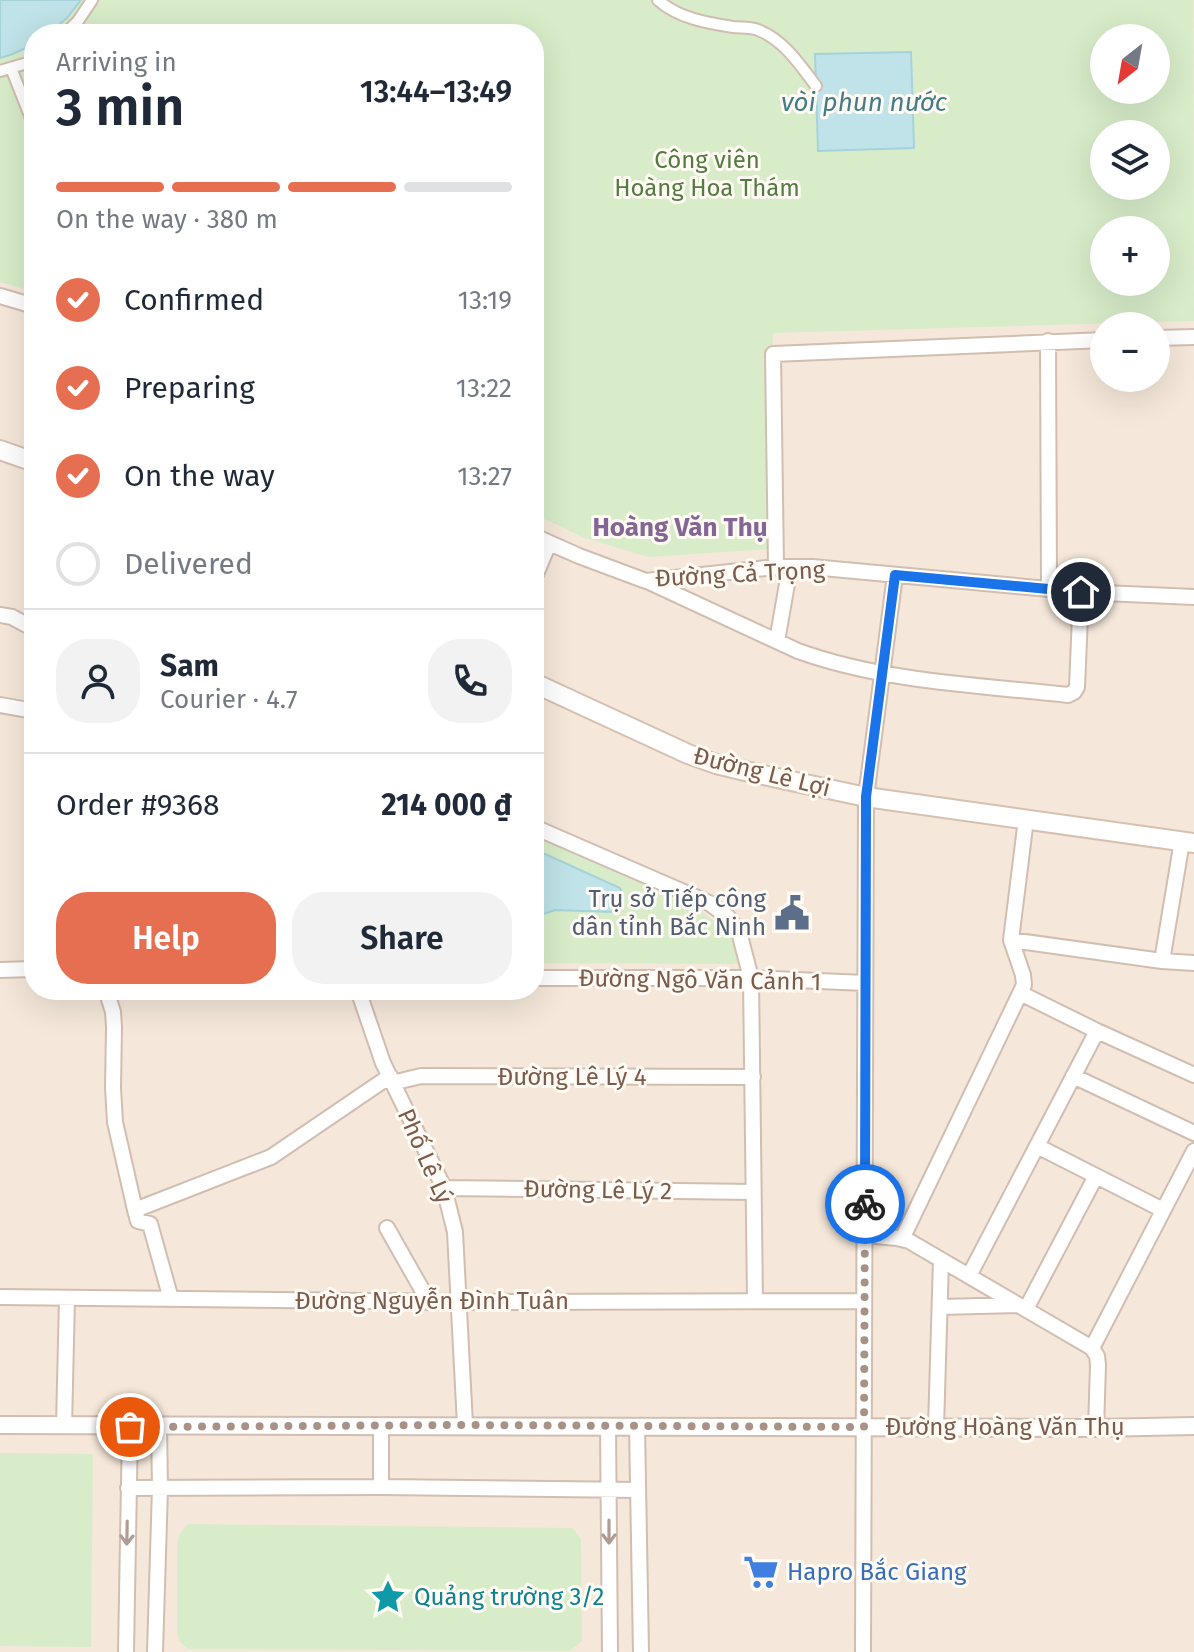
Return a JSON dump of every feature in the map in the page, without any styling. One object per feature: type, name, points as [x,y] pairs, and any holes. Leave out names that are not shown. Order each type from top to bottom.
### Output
[{"type":"main road","points":[[0,450],[24,458]]},
{"type":"main road","name":"Đường Lê Lợi","points":[[544,688],[716,764],[866,797],[1188,842]]},
{"type":"street","points":[[75,24],[92,0]]},
{"type":"street","points":[[658,0],[702,22],[755,28],[779,42],[816,86]]},
{"type":"street","points":[[6,70],[24,106]]},
{"type":"street","points":[[0,296],[24,303]]},
{"type":"street","points":[[1170,338],[1194,337]]},
{"type":"street","points":[[777,641],[783,567],[773,354],[1090,340]]},
{"type":"street","points":[[1048,341],[1049,588]]},
{"type":"street","name":"Đường Cả Trọng","points":[[544,541],[646,581],[783,567],[812,567],[1081,592],[1194,597]]},
{"type":"street","points":[[544,555],[549,543]]},
{"type":"street","points":[[863,1652],[866,797],[895,575]]},
{"type":"street","points":[[646,581],[820,659],[882,674],[1068,695],[1077,687],[1081,592]]},
{"type":"street","points":[[0,615],[24,624]]},
{"type":"street","points":[[0,705],[24,709]]},
{"type":"street","points":[[902,1239],[1024,985],[1011,940],[1026,819]]},
{"type":"street","points":[[544,831],[709,903],[727,916],[739,932],[751,978],[755,1300]]},
{"type":"street","points":[[1162,961],[1188,842]]},
{"type":"street","points":[[1011,940],[1194,963]]},
{"type":"street","points":[[0,970],[24,969]]},
{"type":"street","name":"Đường Ngô Văn Cảnh 1","points":[[544,978],[751,978],[865,983]]},
{"type":"street","points":[[1020,993],[1194,1075]]},
{"type":"street","points":[[109,1000],[114,1027],[115,1122],[138,1221],[150,1224],[171,1299]]},
{"type":"street","name":"Phố Lê Lý","points":[[361,1000],[391,1080],[444,1188],[455,1232],[465,1425]]},
{"type":"street","points":[[969,1276],[1097,1031]]},
{"type":"street","name":"Đường Lê Lý 4","points":[[391,1080],[421,1076],[753,1077]]},
{"type":"street","points":[[1073,1076],[1194,1133]]},
{"type":"street","points":[[135,1210],[271,1157],[391,1080]]},
{"type":"street","points":[[1037,1146],[1163,1210]]},
{"type":"street","points":[[1092,1348],[1194,1151]]},
{"type":"street","points":[[1022,1307],[1096,1176]]},
{"type":"street","name":"Đường Lê Lý 2","points":[[444,1188],[753,1192]]},
{"type":"street","points":[[387,1228],[429,1302]]},
{"type":"street","points":[[865,1235],[902,1239],[1092,1348],[1098,1365],[1096,1428]]},
{"type":"street","points":[[936,1427],[941,1260]]},
{"type":"street","name":"Đường Nguyễn Đình Tuân","points":[[0,1297],[429,1302],[864,1301]]},
{"type":"street","points":[[64,1426],[67,1298]]},
{"type":"street","points":[[940,1307],[1022,1307]]},
{"type":"street","name":"Đường Hoàng Văn Thụ","points":[[0,1425],[1194,1426]]},
{"type":"street","points":[[381,1426],[381,1487]]},
{"type":"street","points":[[608,1426],[610,1652]]},
{"type":"street","points":[[126,1652],[130,1427]]},
{"type":"street","points":[[155,1652],[159,1427]]},
{"type":"street","points":[[637,1427],[641,1652]]},
{"type":"street","points":[[128,1488],[638,1490]]},
{"type":"shaded area","points":[[0,0],[1194,0],[1194,1652],[0,1652]]},
{"type":"green space","name":"Công viên Hoàng Hoa Thám","points":[[0,0],[1193,0],[1194,321],[1170,322],[1170,312],[1090,312],[1090,324],[773,333],[768,549],[648,557],[585,538],[544,519],[544,24],[24,24],[24,289],[0,282]]},
{"type":"green space","points":[[544,840],[692,905],[737,941],[737,964],[544,963]]},
{"type":"green space","points":[[0,1453],[93,1454],[91,1647],[0,1646]]},
{"type":"green space","points":[[188,1524],[572,1528],[581,1539],[582,1641],[570,1651],[188,1649],[179,1641],[177,1631],[177,1546],[179,1535]]},
{"type":"water","points":[[0,0],[81,0],[60,24],[24,24],[24,49],[0,58]]},
{"type":"water","name":"vòi phun nước","points":[[911,52],[914,148],[818,151],[815,54]]},
{"type":"water","points":[[544,854],[620,888],[622,892],[620,906],[615,911],[555,910],[544,914]]},
{"type":"way so far","points":[[130,1427],[864,1427],[865,1204]]},
{"type":"place","name":"Trụ sở Tiếp công dân tỉnh Bắc Ninh","points":[[792,913]]},
{"type":"place","name":"Hapro Bắc Giang","points":[[761,1572]]},
{"type":"place","name":"Quảng trường 3/2","points":[[388,1597]]},
{"type":"district","name":"Hoàng Văn Thụ","points":[[680,527]]},
{"type":"route","points":[[865,1204],[866,797],[895,575],[1081,592]]}]
